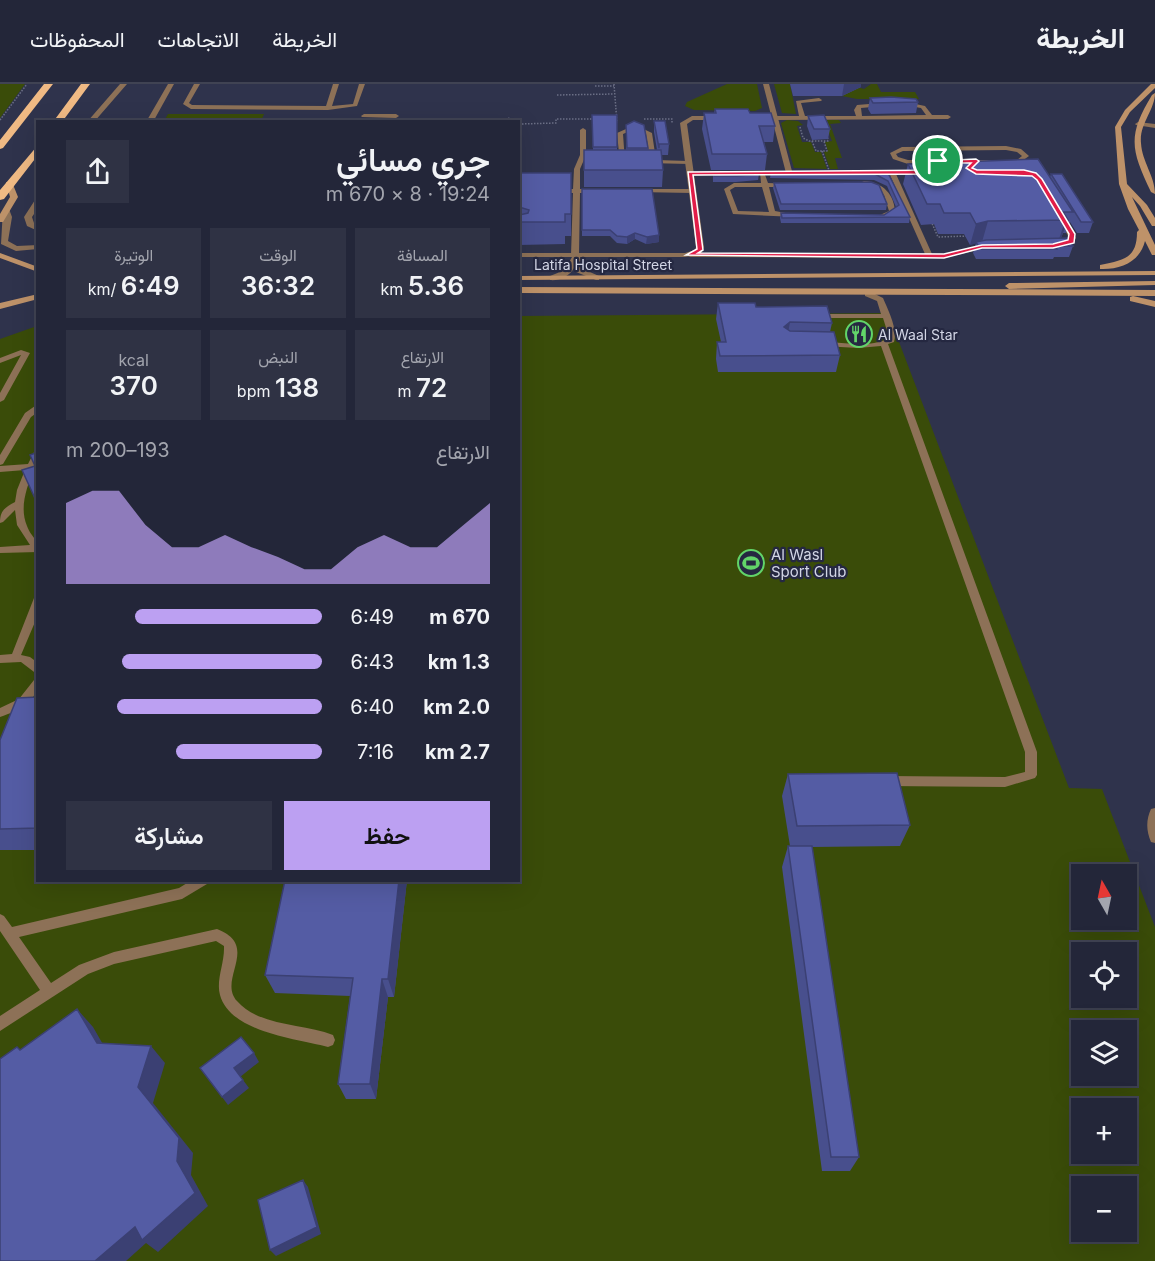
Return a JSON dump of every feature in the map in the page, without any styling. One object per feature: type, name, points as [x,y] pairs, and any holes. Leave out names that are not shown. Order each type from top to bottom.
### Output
[{"type":"highway","points":[[0,146],[48,84]]},
{"type":"highway","points":[[59,120],[86,84]]},
{"type":"highway","points":[[0,197],[36,150]]},
{"type":"main road","points":[[1149,84],[1151,94]]},
{"type":"main road","points":[[1155,84],[1138,123],[1138,151],[1155,192]]},
{"type":"main road","points":[[1151,94],[1120,119],[1118,145],[1123,184],[1141,230],[1155,253]]},
{"type":"main road","points":[[0,220],[14,197],[9,184]]},
{"type":"main road","points":[[1123,184],[1143,205],[1155,224]]},
{"type":"main road","points":[[1048,272],[1124,262],[1140,250],[1141,230]]},
{"type":"main road","points":[[0,255],[36,269]]},
{"type":"main road","name":"Latifa Hospital Street","points":[[520,278],[1048,272],[1155,273]]},
{"type":"main road","points":[[930,294],[1020,285],[1155,283]]},
{"type":"main road","name":"Latifa Hospital Street","points":[[520,290],[868,294],[1155,293]]},
{"type":"main road","points":[[1087,294],[1155,304]]},
{"type":"main road","points":[[0,306],[36,297]]},
{"type":"street","points":[[92,120],[124,84]]},
{"type":"street","points":[[150,120],[171,84]]},
{"type":"street","points":[[766,84],[790,173]]},
{"type":"street","points":[[520,255],[575,258],[690,255],[700,250],[684,121],[692,118],[731,118]]},
{"type":"street","points":[[764,118],[776,118]]},
{"type":"street","points":[[36,205],[28,217],[30,224],[36,228]]},
{"type":"street","points":[[6,210],[8,217],[4,242],[16,249],[36,247]]},
{"type":"street","points":[[575,258],[579,270],[596,278]]},
{"type":"street","points":[[553,278],[568,272],[575,258]]},
{"type":"lane","points":[[197,84],[187,106],[328,108],[356,105],[362,84]]},
{"type":"lane","points":[[328,108],[336,84]]},
{"type":"lane","points":[[803,118],[798,102],[819,100]]},
{"type":"lane","points":[[898,104],[922,107],[930,117]]},
{"type":"lane","points":[[859,117],[857,110],[859,106],[888,105]]},
{"type":"lane","points":[[364,116],[395,119],[398,109]]},
{"type":"lane","points":[[776,118],[948,117]]},
{"type":"lane","points":[[1138,123],[1155,126]]},
{"type":"lane","points":[[622,162],[620,132],[634,128],[650,133],[652,162]]},
{"type":"lane","points":[[575,258],[575,191],[578,162],[583,155],[583,130]]},
{"type":"lane","points":[[1006,148],[1019,150],[1026,156],[1018,162],[976,161],[903,161],[895,158],[894,153],[902,149],[1006,148]]},
{"type":"lane","points":[[938,161],[955,169],[969,168],[976,161]]},
{"type":"lane","points":[[578,162],[589,162]]},
{"type":"lane","points":[[611,162],[632,162]]},
{"type":"lane","points":[[642,162],[688,163]]},
{"type":"lane","points":[[969,168],[976,174]]},
{"type":"lane","points":[[892,172],[928,256]]},
{"type":"lane","points":[[861,173],[926,172]]},
{"type":"lane","points":[[690,174],[731,173]]},
{"type":"lane","points":[[752,173],[771,173]]},
{"type":"lane","points":[[762,173],[770,209],[777,214]]},
{"type":"lane","points":[[780,173],[800,173]]},
{"type":"lane","points":[[859,183],[882,186],[892,210],[888,215],[872,216]]},
{"type":"lane","points":[[801,184],[728,187],[731,210],[741,214],[808,216]]},
{"type":"lane","points":[[553,191],[610,191]]},
{"type":"lane","points":[[634,191],[692,191]]},
{"type":"lane","points":[[1053,246],[1067,244],[1073,238],[1055,206]]},
{"type":"lane","points":[[690,255],[928,256],[950,255],[977,247],[999,246]]},
{"type":"lane","points":[[808,344],[884,344],[892,337],[886,316],[880,300],[868,294]]},
{"type":"lane","points":[[880,300],[888,294]]},
{"type":"lane","points":[[803,316],[886,316]]},
{"type":"lane","points":[[879,781],[1005,782],[1031,775],[1031,752],[884,344]]},
{"type":"lane","points":[[0,361],[21,352],[26,353],[0,400]]},
{"type":"lane","points":[[0,462],[28,415],[36,409]]},
{"type":"lane","points":[[0,470],[34,466]]},
{"type":"lane","points":[[34,466],[20,492],[19,504],[24,533],[36,547]]},
{"type":"lane","points":[[0,520],[9,508],[19,504]]},
{"type":"lane","points":[[0,550],[36,548]]},
{"type":"lane","points":[[15,658],[36,606]]},
{"type":"lane","points":[[0,659],[15,658],[28,661],[36,669]]},
{"type":"lane","points":[[0,713],[22,702],[36,686]]},
{"type":"lane","points":[[1155,813],[1152,821],[1155,838]]},
{"type":"lane","points":[[10,933],[182,893],[200,882]]},
{"type":"lane","points":[[0,920],[48,991]]},
{"type":"lane","points":[[0,1024],[48,991],[99,963],[217,935],[230,943],[226,996],[235,1011],[250,1019],[328,1040]]},
{"type":"path","points":[[0,120],[27,84]]},
{"type":"path","points":[[595,86],[614,85],[617,123]]},
{"type":"path","points":[[557,94],[614,94]]},
{"type":"path","points":[[803,126],[800,128],[803,140],[830,140],[821,117]]},
{"type":"path","points":[[812,141],[816,151],[827,151],[824,141]]},
{"type":"path","points":[[822,151],[830,173]]},
{"type":"path","points":[[928,216],[938,237],[973,236]]},
{"type":"green space","points":[[0,84],[25,84],[0,118]]},
{"type":"green space","points":[[727,84],[757,84],[762,108],[755,111],[694,110],[685,106],[687,102]]},
{"type":"green space","points":[[774,84],[790,84],[796,114],[782,113]]},
{"type":"green space","points":[[871,84],[877,84],[881,92],[915,92],[919,99],[857,99],[842,96],[857,87],[864,89]]},
{"type":"green space","points":[[168,114],[264,114],[261,120],[165,120]]},
{"type":"green space","points":[[787,120],[798,121],[803,125],[797,126],[802,142],[811,142],[815,152],[821,152],[827,169],[794,168],[781,123]]},
{"type":"green space","points":[[824,120],[839,120],[841,123],[830,124],[842,158],[835,158],[838,169],[830,169],[824,152],[828,151],[825,142],[832,141]]},
{"type":"green space","name":"Al Wasl Sport Club","points":[[888,313],[1069,788],[1102,789],[1131,864],[1071,864],[1071,930],[1137,930],[1137,880],[1155,927],[1155,1261],[0,1261],[0,339],[36,326],[36,882],[520,882],[520,316]]},
{"type":"building","points":[[870,98],[916,99],[918,102],[873,103]]},
{"type":"building","points":[[715,109],[748,109],[750,113],[771,113],[775,126],[759,126],[767,154],[712,154],[704,113],[716,113]]},
{"type":"building","points":[[592,115],[617,115],[617,147],[593,147]]},
{"type":"building","points":[[824,115],[830,129],[814,129],[808,116]]},
{"type":"building","points":[[634,121],[644,125],[648,148],[627,148],[626,125]]},
{"type":"building","points":[[654,121],[665,121],[669,144],[659,144],[659,148]]},
{"type":"building","points":[[584,150],[661,150],[663,170],[584,170]]},
{"type":"building","points":[[1038,159],[1073,212],[1063,212],[1068,220],[988,221],[976,224],[970,213],[944,213],[940,204],[927,204],[908,164]]},
{"type":"building","points":[[887,171],[910,217],[782,218],[781,213],[884,215],[899,205],[888,181],[875,174],[771,172]]},
{"type":"building","points":[[713,172],[758,172],[759,174],[714,176]]},
{"type":"building","points":[[520,173],[571,173],[571,214],[565,214],[565,222],[520,222],[520,215],[528,213],[529,210],[520,207]]},
{"type":"building","points":[[1051,174],[1062,174],[1093,222],[1081,222]]},
{"type":"building","points":[[871,182],[879,185],[887,204],[781,204],[774,183]]},
{"type":"building","points":[[582,189],[652,189],[659,235],[647,237],[635,233],[627,237],[617,236],[610,230],[582,230]]},
{"type":"building","points":[[1068,238],[1073,246],[1055,246],[1057,249],[980,249],[976,242],[986,240]]},
{"type":"building","points":[[718,303],[755,303],[756,307],[827,306],[832,323],[790,322],[784,327],[790,331],[834,332],[840,355],[720,356],[717,342],[726,342]]},
{"type":"building","points":[[36,453],[36,501],[22,470],[35,466],[30,455]]},
{"type":"building","points":[[36,697],[36,828],[0,829],[0,740],[17,698]]},
{"type":"building","points":[[897,773],[910,825],[797,826],[788,774]]},
{"type":"building","points":[[788,846],[812,846],[859,1157],[831,1157]]},
{"type":"building","points":[[285,882],[399,882],[388,979],[382,979],[370,1084],[338,1084],[353,978],[265,975]]},
{"type":"building","points":[[77,1009],[97,1043],[151,1046],[138,1087],[179,1138],[177,1161],[195,1193],[142,1240],[135,1227],[95,1261],[0,1261],[0,1059],[17,1047],[20,1050]]},
{"type":"building","points":[[241,1037],[254,1053],[234,1068],[243,1080],[222,1097],[200,1068]]},
{"type":"building","points":[[303,1180],[317,1227],[270,1250],[258,1200]]},
{"type":"place","name":"Al Waal Star","points":[[859,334]]},
{"type":"place","name":"Al Wasl Sport Club","points":[[751,563]]},
{"type":"route","points":[[938,161],[976,161],[970,164],[969,168],[976,172],[1024,172],[1034,175],[1039,179],[1072,234],[1071,242],[1053,246],[982,246],[944,256],[690,255],[700,250],[690,174],[952,172],[957,168],[938,161]]}]
